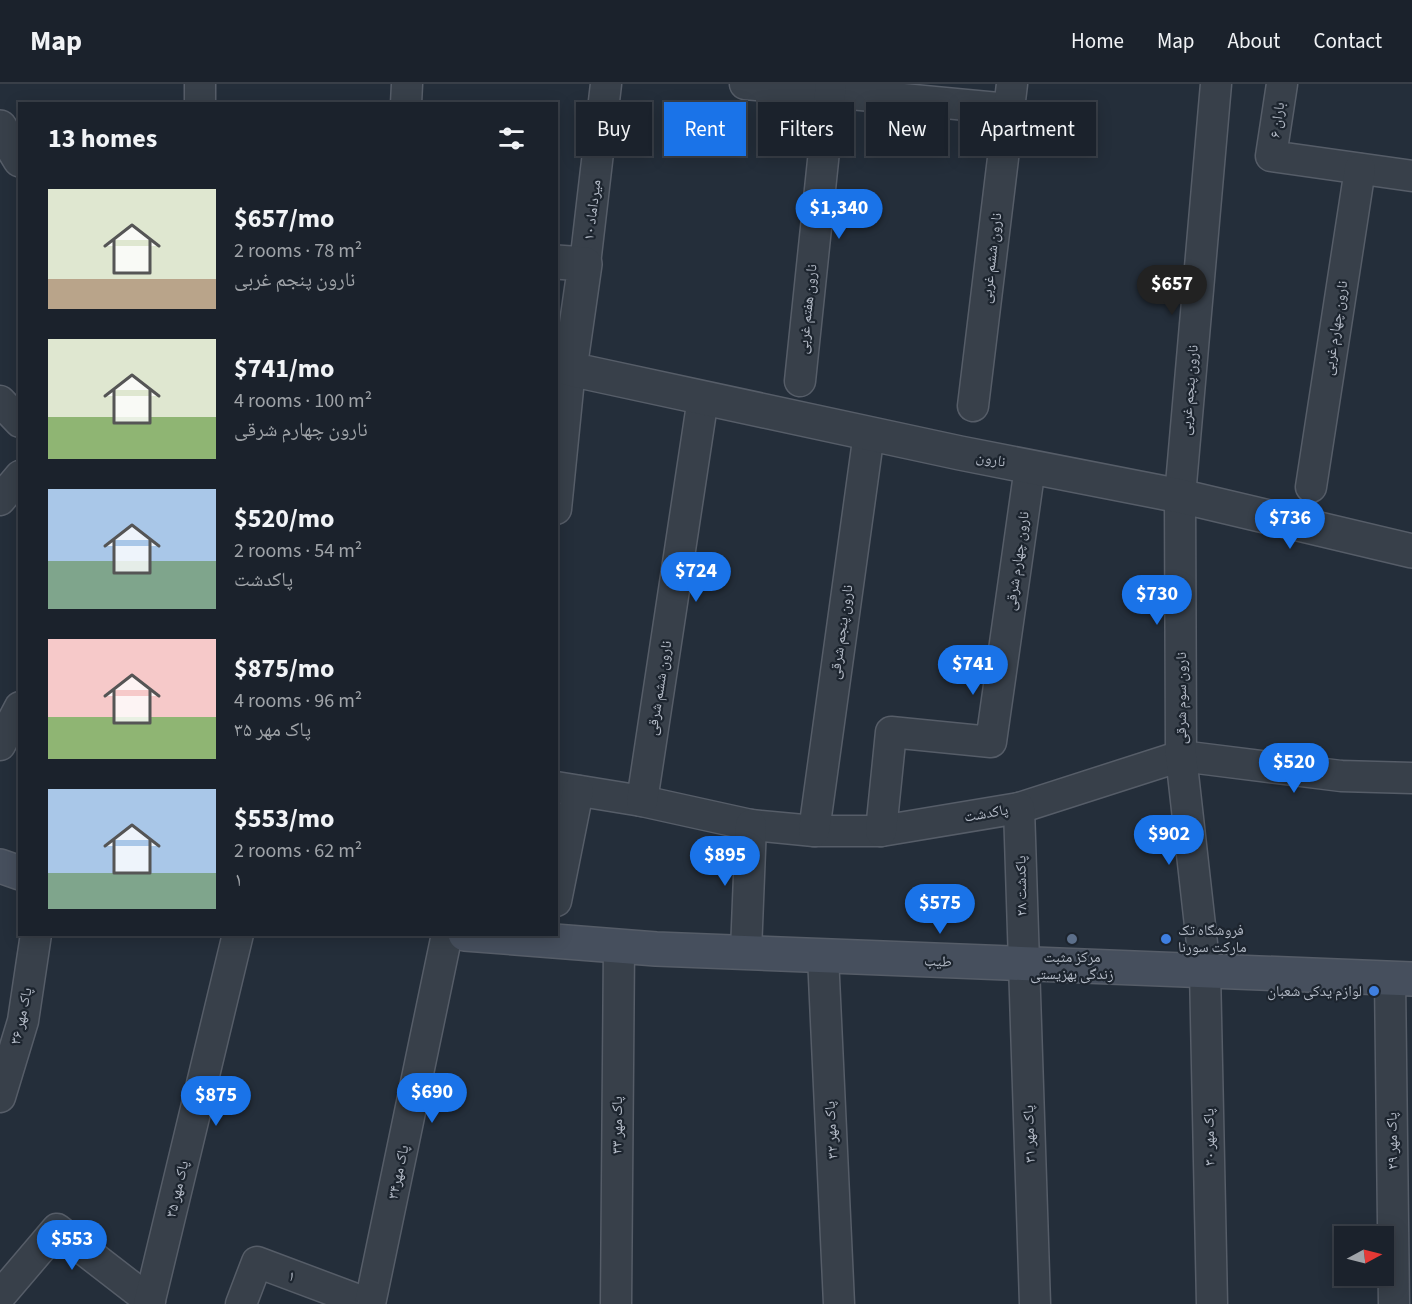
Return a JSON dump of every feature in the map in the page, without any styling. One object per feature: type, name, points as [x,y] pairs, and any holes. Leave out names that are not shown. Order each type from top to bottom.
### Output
[{"type":"main road","points":[[0,866],[18,872]]},
{"type":"main road","name":"طیب","points":[[507,936],[619,946],[823,956],[1401,979]]},
{"type":"street","points":[[200,84],[200,102]]},
{"type":"street","points":[[406,102],[407,84]]},
{"type":"street","name":"میرداماد ۱۰","points":[[571,263],[606,84]]},
{"type":"street","points":[[745,84],[1011,96]]},
{"type":"street","name":"نارون پنجم غربی","points":[[1180,496],[1216,84]]},
{"type":"street","name":"باران ۶","points":[[1282,84],[1271,156],[1360,169]]},
{"type":"street","name":"نارون هفتم غربی","points":[[800,381],[830,89]]},
{"type":"street","name":"نارون ششم غربی","points":[[973,406],[1011,96]]},
{"type":"street","points":[[0,127],[18,157]]},
{"type":"street","points":[[1360,169],[1412,176]]},
{"type":"street","name":"نارون چهارم غربی","points":[[1311,487],[1360,169]]},
{"type":"street","points":[[558,489],[570,369],[571,263]]},
{"type":"street","name":"نارون","points":[[570,369],[869,434],[1180,496],[1412,551]]},
{"type":"street","name":"نارون ششم شرقی","points":[[642,801],[703,398]]},
{"type":"street","points":[[0,402],[18,420]]},
{"type":"street","name":"نارون پنجم شرقی","points":[[814,831],[869,434]]},
{"type":"street","name":"نارون چهارم شرقی","points":[[881,831],[891,732],[991,741],[1030,467]]},
{"type":"street","points":[[0,500],[18,478]]},
{"type":"street","name":"نارون سوم شرقی","points":[[1180,496],[1181,756],[1205,970]]},
{"type":"street","points":[[0,745],[18,711]]},
{"type":"street","name":"پاکدشت","points":[[567,789],[642,801],[752,825],[814,831],[881,831],[1019,808],[1181,756],[1341,776],[1412,778]]},
{"type":"street","points":[[558,881],[567,789]]},
{"type":"street","name":"پاکدشت ۲۸","points":[[1019,808],[1023,965]]},
{"type":"street","points":[[746,951],[752,825]]},
{"type":"street","name":"پاک مهر ۳۶","points":[[0,1097],[23,1021],[36,936]]},
{"type":"street","name":"پاک مهر ۳۵","points":[[150,1303],[238,936]]},
{"type":"street","name":"پاک مهر۳۴","points":[[370,1304],[447,936]]},
{"type":"street","name":"پاک مهر ۳۳","points":[[616,1304],[619,946]]},
{"type":"street","name":"پاک مهر ۳۲","points":[[823,956],[839,1304]]},
{"type":"street","name":"پاک مهر ۳۱","points":[[1023,965],[1035,1304]]},
{"type":"street","name":"پاک مهر ۳۰","points":[[1205,970],[1212,1304]]},
{"type":"street","name":"پاک مهر ۲۹","points":[[1394,1304],[1401,979]]},
{"type":"street","points":[[0,1296],[57,1229],[150,1303]]},
{"type":"street","name":"۱","points":[[241,1304],[257,1263],[370,1304]]},
{"type":"place","name":"مرکز مثبت زندگی بهزیستی","points":[[1072,939]]},
{"type":"place","name":"فروشگاه تک مارکت سورنا","points":[[1166,939]]},
{"type":"place","name":"لوازم یدکی شعبان","points":[[1374,991]]}]
